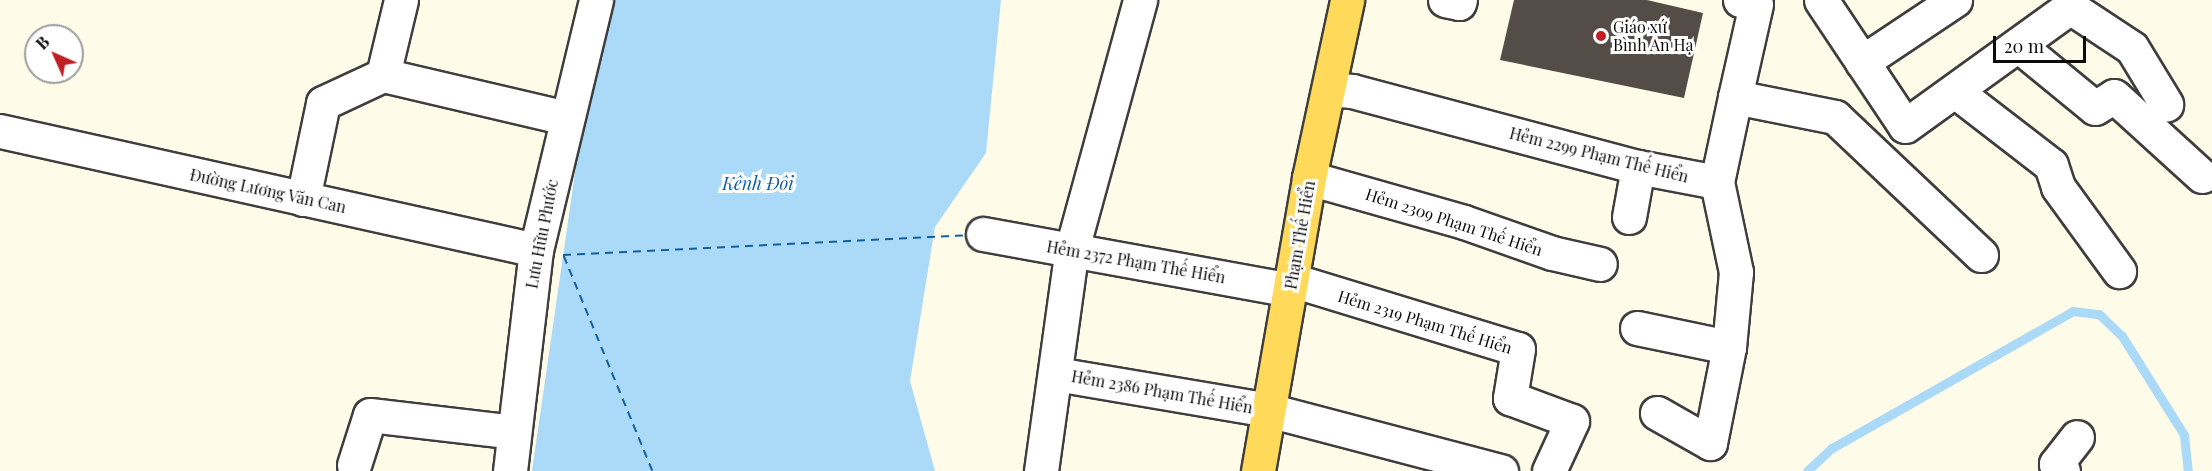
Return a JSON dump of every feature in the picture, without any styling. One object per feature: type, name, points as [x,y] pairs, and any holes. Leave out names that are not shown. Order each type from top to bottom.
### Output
[{"type":"main road","name":"Phạm Thế Hiển","points":[[1258,471],[1310,178],[1347,0]]},
{"type":"street","points":[[383,75],[401,0]]},
{"type":"street","name":"Lưu Hữu Phước","points":[[510,471],[536,250],[594,0]]},
{"type":"street","points":[[1041,471],[1072,249],[1140,0]]},
{"type":"street","points":[[1445,0],[1459,3],[1460,0]]},
{"type":"street","points":[[1657,413],[1710,443],[1729,347],[1736,272],[1717,182],[1756,4],[1740,0]]},
{"type":"street","points":[[1821,0],[1905,126],[2070,7],[2132,48],[2166,104]]},
{"type":"street","points":[[1862,62],[1955,0]]},
{"type":"street","points":[[2018,45],[2095,108],[2114,96],[2202,176]]},
{"type":"street","points":[[303,199],[323,103],[383,75],[567,118]]},
{"type":"street","name":"Hẻm 2299 Phạm Thế Hiển","points":[[1329,90],[1352,91],[1638,167],[1717,182]]},
{"type":"street","points":[[1955,91],[2051,165],[2058,187],[2119,271]]},
{"type":"street","points":[[1736,97],[1835,117],[1981,255]]},
{"type":"street","name":"Đường Lương Văn Can","points":[[0,132],[536,250]]},
{"type":"street","points":[[1629,217],[1638,167]]},
{"type":"street","name":"Hẻm 2309 Phạm Thế Hiển","points":[[1310,178],[1464,222],[1552,253],[1600,264]]},
{"type":"street","name":"Hẻm 2372 Phạm Thế Hiển","points":[[983,234],[1291,285]]},
{"type":"street","name":"Hẻm 2319 Phạm Thế Hiển","points":[[1291,285],[1518,349],[1510,398],[1572,421],[1549,471]]},
{"type":"street","points":[[1637,328],[1729,347]]},
{"type":"street","name":"Hẻm 2386 Phạm Thế Hiển","points":[[1056,374],[1268,410],[1501,471]]},
{"type":"street","points":[[354,465],[370,415],[514,432]]},
{"type":"street","points":[[2062,471],[2056,464],[2077,437]]},
{"type":"water","name":"Kênh Đôi","points":[[613,0],[1001,0],[986,153],[935,227],[910,381],[935,471],[532,471],[578,152]]},
{"type":"building","name":"Giáo xứ Bình An Hạ","points":[[1514,0],[1647,0],[1703,13],[1684,98],[1500,60]]},
{"type":"waterway","points":[[1807,471],[1832,448],[2073,311],[2099,314],[2122,336],[2184,435],[2188,471]]},
{"type":"ferry route","points":[[652,471],[563,255],[967,235]]},
{"type":"place","name":"Giáo xứ Bình An Hạ","points":[[1601,36]]}]
